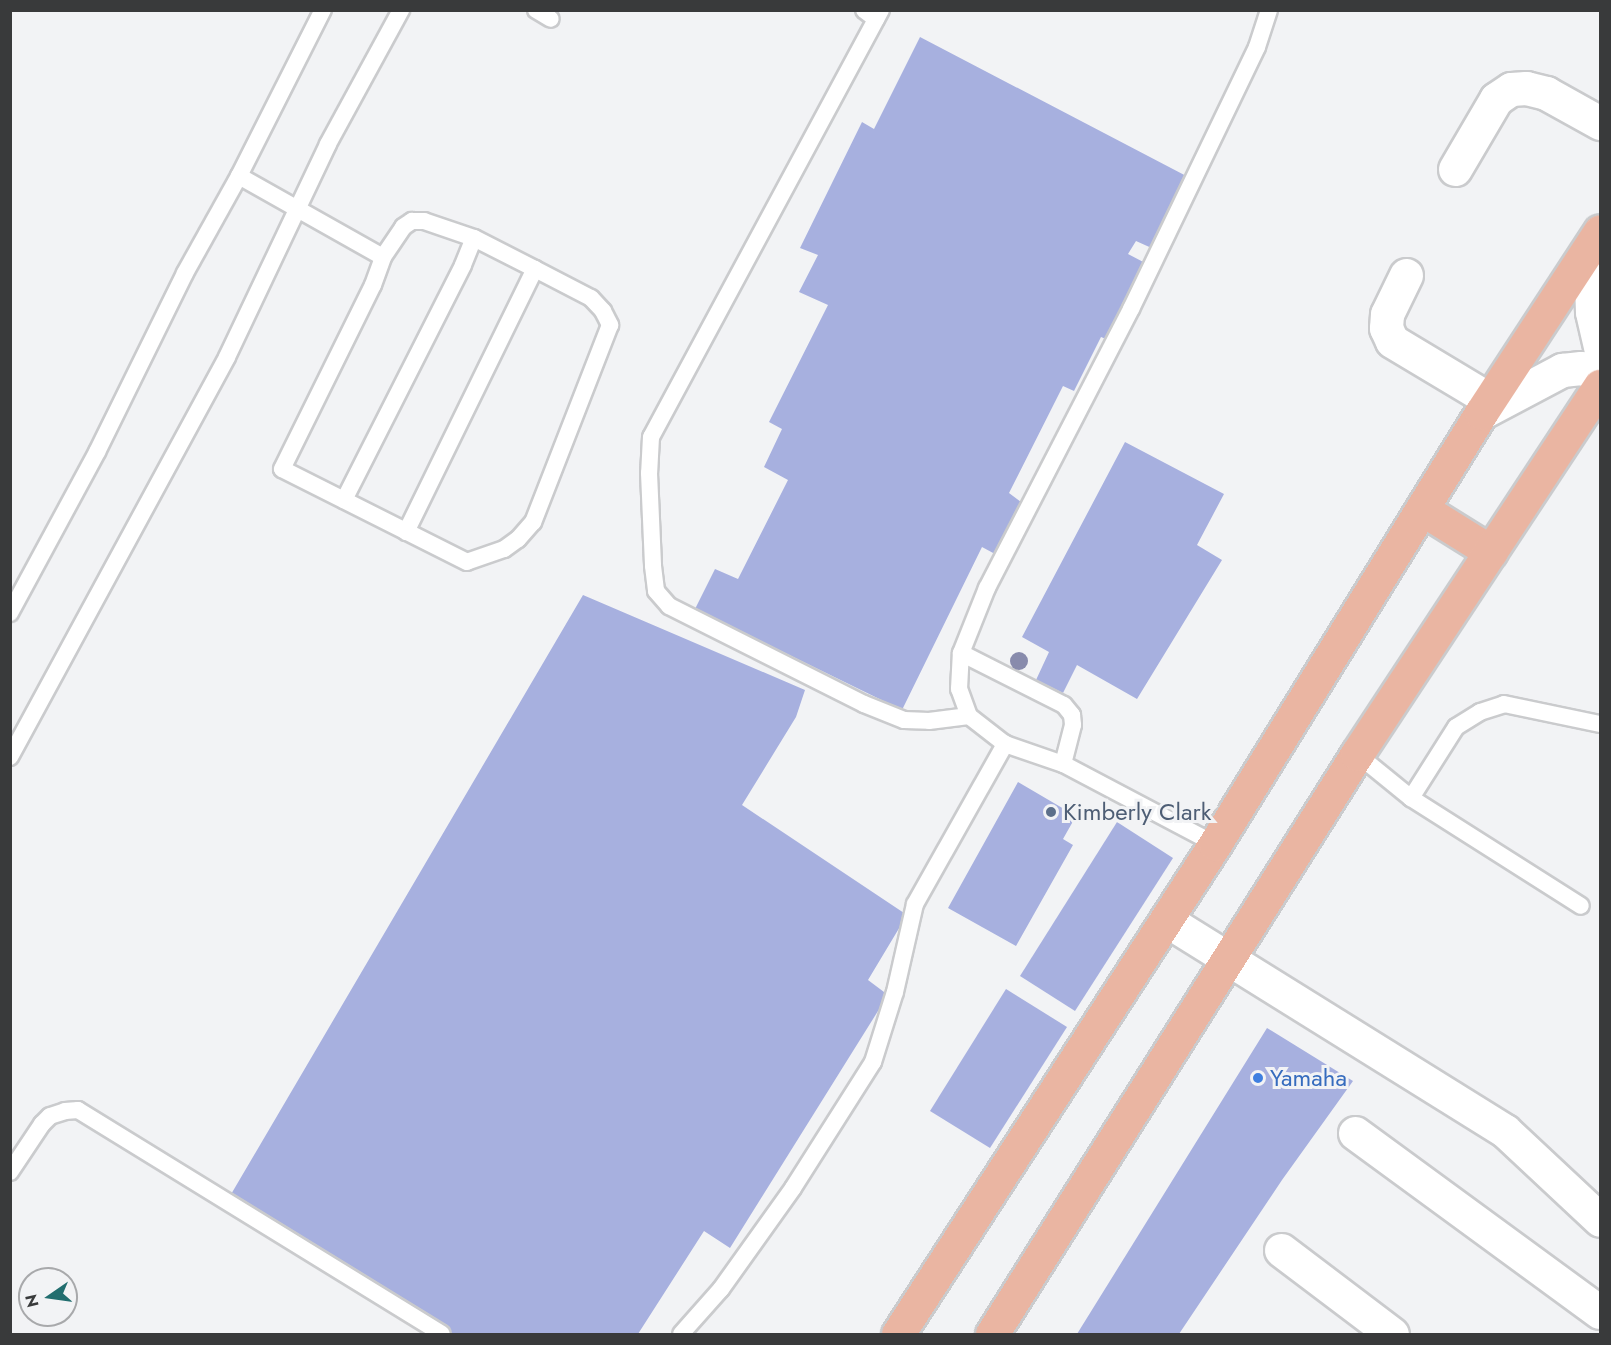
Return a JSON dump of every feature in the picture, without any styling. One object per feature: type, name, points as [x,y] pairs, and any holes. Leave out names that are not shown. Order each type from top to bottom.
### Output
[{"type":"main road","points":[[897,1335],[1215,844],[1485,407],[1600,232]]},
{"type":"main road","points":[[992,1335],[1357,754],[1600,386]]},
{"type":"main road","points":[[1422,508],[1491,552]]},
{"type":"street","points":[[1455,169],[1496,99],[1511,89],[1526,88],[1546,93],[1600,123]]},
{"type":"street","points":[[1600,232],[1591,283],[1592,312],[1600,348]]},
{"type":"street","points":[[1406,275],[1387,314],[1386,328],[1392,341],[1485,407],[1562,370],[1581,368],[1600,373]]},
{"type":"street","points":[[1166,920],[1506,1131],[1600,1220]]},
{"type":"street","points":[[1355,1132],[1600,1312]]},
{"type":"street","points":[[1281,1251],[1392,1335]]},
{"type":"lane","points":[[10,613],[97,452],[185,273],[239,176],[323,10]]},
{"type":"lane","points":[[10,757],[227,357],[328,144],[401,10]]},
{"type":"lane","points":[[536,10],[551,19]]},
{"type":"lane","points":[[1215,844],[1063,764],[1005,744],[969,716],[959,689],[961,652],[987,588],[1131,309],[1252,58],[1269,10]]},
{"type":"lane","points":[[874,13],[651,437],[649,473],[656,591],[669,606],[864,704],[904,720],[929,721],[969,716]]},
{"type":"lane","points":[[239,176],[383,257]]},
{"type":"lane","points":[[412,221],[424,221],[474,238],[591,298],[603,310],[610,325],[533,522],[518,539],[504,549],[467,562],[282,469],[373,285],[383,257],[402,227],[412,221]]},
{"type":"lane","points":[[344,500],[463,265],[474,238]]},
{"type":"lane","points":[[406,532],[535,269]]},
{"type":"lane","points":[[961,652],[1064,705],[1072,714],[1073,725],[1063,764]]},
{"type":"lane","points":[[1411,798],[1456,727],[1480,712],[1504,704],[1600,724]]},
{"type":"lane","points":[[681,1335],[721,1289],[793,1188],[873,1062],[895,992],[915,904],[1005,744]]},
{"type":"lane","points":[[1357,754],[1411,798],[1581,906]]},
{"type":"lane","points":[[10,1172],[42,1124],[50,1116],[78,1110],[442,1335]]},
{"type":"building","points":[[920,37],[1192,179],[1156,250],[1136,241],[1128,254],[1149,265],[1111,341],[1101,337],[1074,391],[1063,386],[1009,493],[1021,502],[995,554],[982,547],[902,710],[695,609],[715,569],[738,579],[788,480],[764,467],[782,429],[769,422],[828,305],[799,292],[818,255],[800,248],[862,122],[874,129]]},
{"type":"building","points":[[1125,442],[1224,494],[1197,545],[1222,560],[1137,699],[1077,665],[1063,693],[1036,680],[1049,652],[1022,637]]},
{"type":"building","points":[[583,595],[805,690],[796,717],[742,805],[907,915],[868,980],[888,995],[730,1248],[704,1231],[638,1334],[453,1334],[230,1196]]},
{"type":"building","points":[[1018,782],[1076,816],[1063,839],[1073,845],[1016,946],[948,908]]},
{"type":"building","points":[[1117,822],[1173,858],[1075,1011],[1020,976]]},
{"type":"building","points":[[1006,989],[1067,1027],[990,1148],[930,1111]]},
{"type":"building","points":[[1267,1028],[1353,1081],[1282,1180],[1179,1334],[1077,1334]]},
{"type":"place","name":"Kimberly Clark","points":[[1051,812]]},
{"type":"place","name":"Yamaha","points":[[1258,1078]]}]
